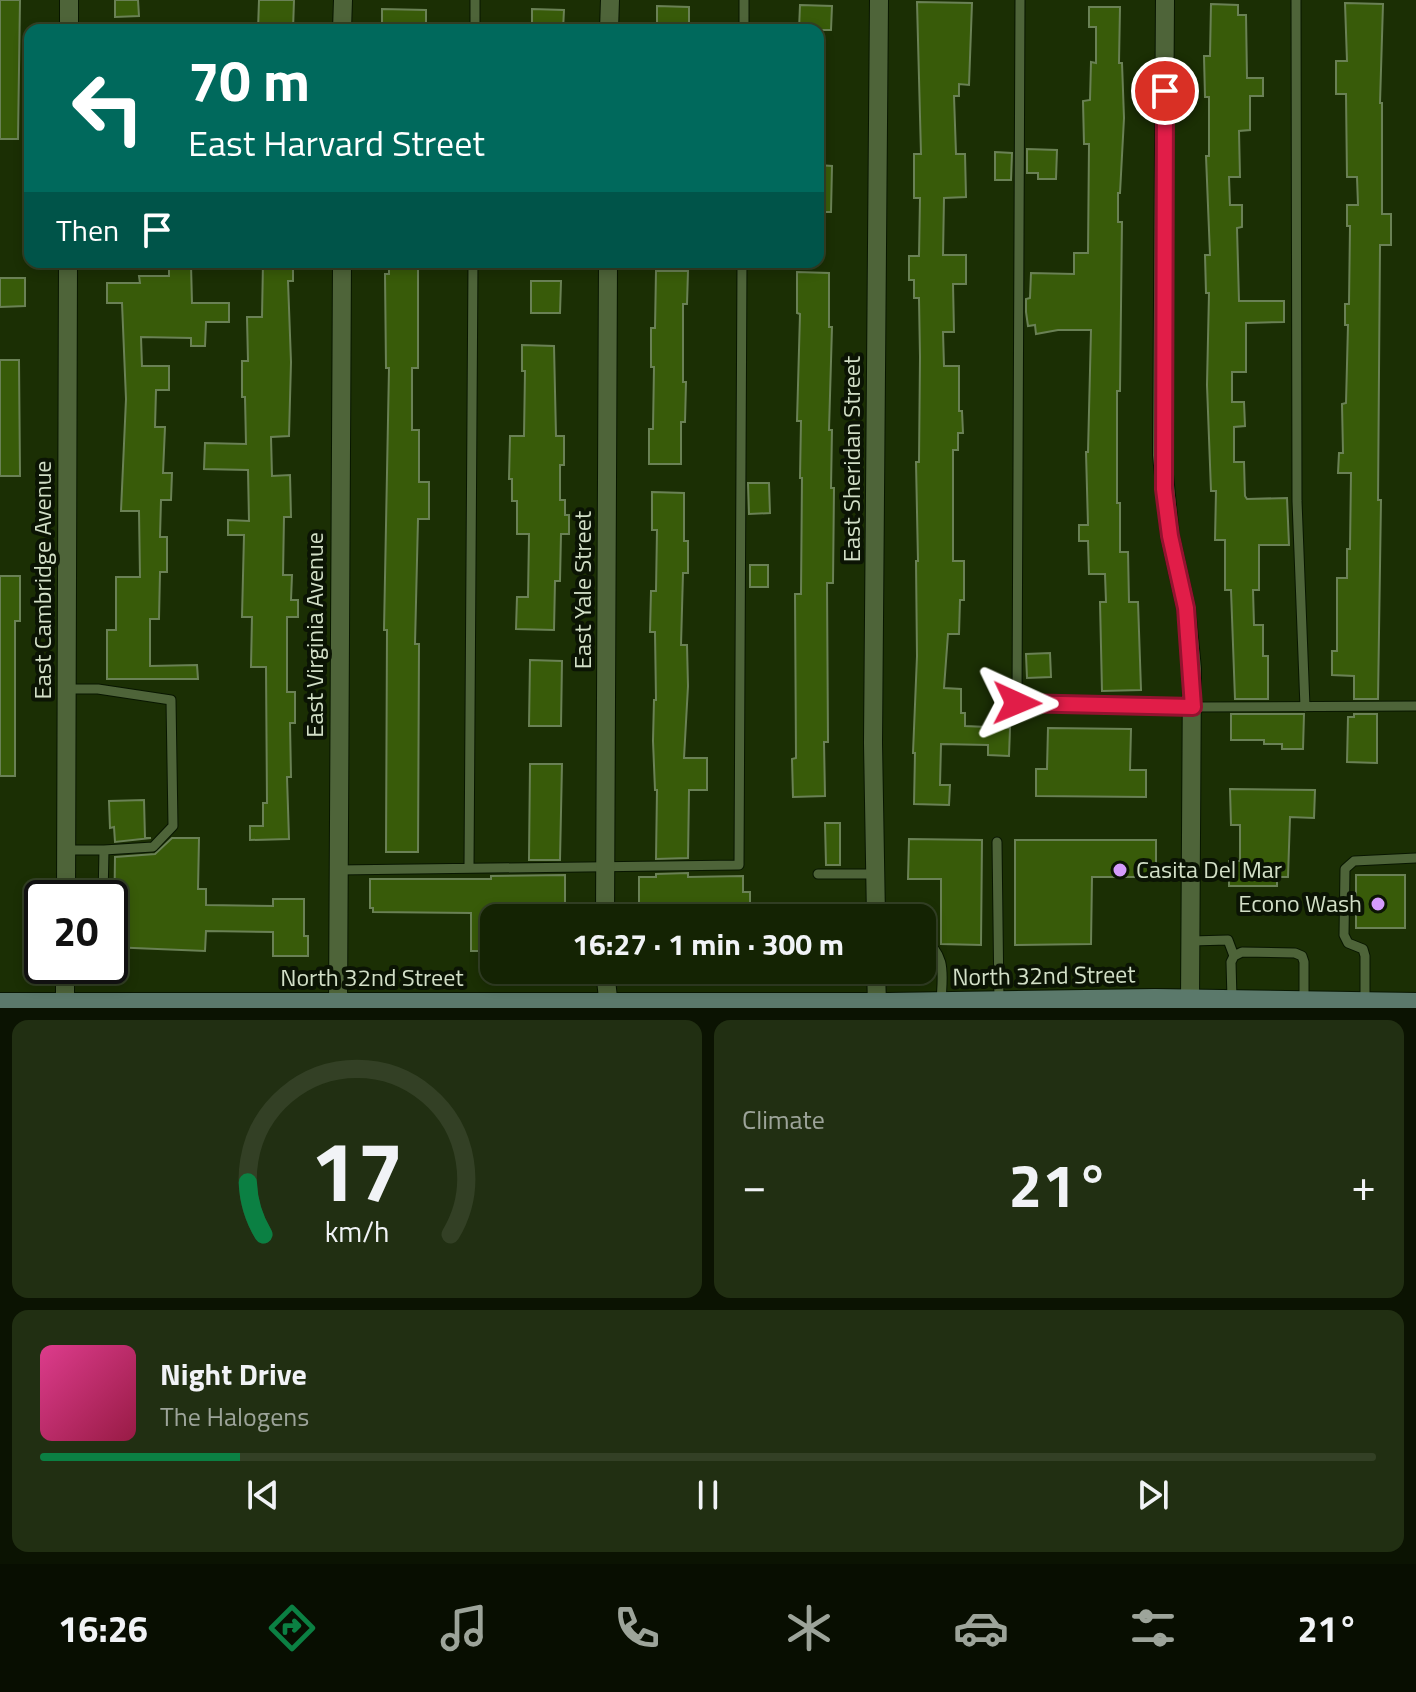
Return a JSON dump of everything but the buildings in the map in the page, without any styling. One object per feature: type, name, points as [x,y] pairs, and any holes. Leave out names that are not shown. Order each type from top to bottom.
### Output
[{"type":"main road","name":"North 32nd Street","points":[[0,1004],[1416,1004]]},
{"type":"street","points":[[69,0],[69,24]]},
{"type":"street","points":[[342,24],[343,0]]},
{"type":"street","points":[[609,24],[610,0]]},
{"type":"street","name":"East Sheridan Street","points":[[876,904],[873,743],[879,0]]},
{"type":"street","points":[[1165,0],[1163,466],[1170,536],[1189,637],[1193,707],[1190,1002]]},
{"type":"street","name":"East Cambridge Avenue","points":[[66,880],[68,268]]},
{"type":"street","name":"East Virginia Avenue","points":[[338,1006],[342,268]]},
{"type":"street","name":"East Yale Street","points":[[605,904],[608,268]]},
{"type":"street","points":[[65,984],[65,1005]]},
{"type":"street","points":[[607,984],[609,1006]]},
{"type":"street","points":[[879,984],[884,1005]]},
{"type":"lane","points":[[475,0],[475,24]]},
{"type":"lane","points":[[744,0],[744,24]]},
{"type":"lane","points":[[1020,0],[1017,703],[1193,707],[1416,706]]},
{"type":"lane","points":[[1296,0],[1297,501],[1305,707]]},
{"type":"lane","points":[[469,867],[473,268]]},
{"type":"lane","points":[[338,870],[739,865],[742,268]]},
{"type":"lane","points":[[66,689],[98,689],[171,700],[173,826],[153,847],[66,850]]},
{"type":"lane","points":[[997,842],[999,1002]]},
{"type":"lane","points":[[103,880],[104,850]]},
{"type":"lane","points":[[1369,1005],[1363,949],[1348,943],[1344,935],[1345,869],[1354,861],[1416,858]]},
{"type":"lane","points":[[818,874],[875,874]]},
{"type":"lane","points":[[1191,941],[1228,940],[1234,956]]},
{"type":"lane","points":[[936,951],[940,955],[954,1005]]},
{"type":"lane","points":[[1232,1003],[1231,962],[1234,956],[1242,952],[1295,953],[1302,956],[1296,1004]]},
{"type":"place","name":"Casita Del Mar","points":[[1120,870]]},
{"type":"place","name":"Econo Wash","points":[[1378,904]]},
{"type":"route","points":[[1017,703],[1193,707],[1186,608],[1170,536],[1162,455],[1165,91]]}]
